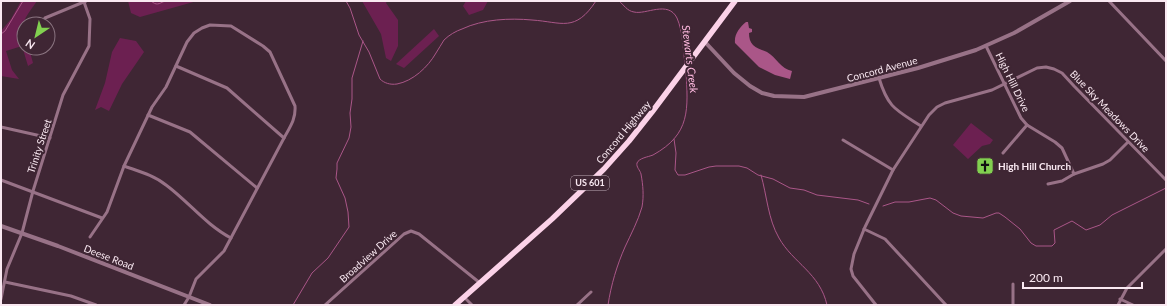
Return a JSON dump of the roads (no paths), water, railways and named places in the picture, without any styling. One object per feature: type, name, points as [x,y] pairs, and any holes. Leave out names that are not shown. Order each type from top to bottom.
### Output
[{"type":"highway","name":"US 601","points":[[704,42],[735,1]]},
{"type":"highway","name":"Concord Highway","points":[[455,305],[552,219],[604,169],[634,135],[704,42]]},
{"type":"street","points":[[50,16],[85,1]]},
{"type":"street","name":"Trinity Street","points":[[1,299],[7,269],[22,233],[33,191],[63,95],[89,46],[90,19],[85,1]]},
{"type":"street","name":"Concord Avenue","points":[[704,42],[734,73],[750,86],[762,93],[774,96],[804,97],[879,78],[961,55],[986,46],[1014,33],[1070,1]]},
{"type":"street","points":[[1109,1],[1166,61]]},
{"type":"street","points":[[90,237],[106,212],[124,166],[152,106],[166,87],[194,33],[210,25],[219,24],[231,26],[263,46],[270,52],[295,106],[293,123],[224,251],[196,279],[184,305]]},
{"type":"street","name":"High Hill Drive","points":[[986,46],[1021,118],[1027,125],[1062,148],[1074,174]]},
{"type":"street","points":[[176,66],[227,88],[284,138]]},
{"type":"street","name":"Blue Sky Meadows Drive","points":[[876,305],[853,276],[851,269],[854,254],[864,229],[893,170],[921,126],[937,107],[945,103],[992,90],[1037,68],[1046,67],[1054,69],[1062,73],[1166,180]]},
{"type":"street","points":[[879,78],[884,93],[890,104],[896,110],[921,126]]},
{"type":"street","points":[[148,115],[190,132],[257,188]]},
{"type":"street","points":[[1003,153],[1027,125]]},
{"type":"street","points":[[1,127],[50,138]]},
{"type":"street","points":[[843,140],[893,170]]},
{"type":"street","points":[[1048,184],[1062,180],[1110,160],[1128,142]]},
{"type":"street","points":[[124,166],[152,176],[166,184],[212,226],[231,238]]},
{"type":"street","points":[[1,180],[102,218]]},
{"type":"street","name":"Deese Road","points":[[1,226],[210,305]]},
{"type":"street","points":[[864,229],[885,239],[946,305]]},
{"type":"street","name":"Broadview Drive","points":[[325,305],[404,234],[411,231],[419,234],[480,283]]},
{"type":"street","points":[[1118,305],[1127,288],[1165,252]]},
{"type":"street","points":[[5,282],[71,296],[96,305]]},
{"type":"street","points":[[1013,284],[1013,305]]},
{"type":"street","points":[[577,305],[591,292]]},
{"type":"street","points":[[464,297],[472,305]]},
{"type":"street","points":[[1120,299],[1133,305]]},
{"type":"waterway","points":[[1,34],[5,31],[23,1]]},
{"type":"waterway","name":"Stewarts Creek","points":[[151,1],[155,4],[165,1]]},
{"type":"waterway","name":"Stewarts Creek","points":[[346,1],[350,8],[359,35],[369,52],[380,79],[383,82],[394,84],[409,80],[420,73],[433,58],[444,40],[460,30],[479,23],[506,19],[524,19],[560,23],[574,22],[581,18],[596,1]]},
{"type":"waterway","name":"Stewarts Creek","points":[[619,1],[627,9],[634,12],[663,9],[673,13],[677,18],[680,29],[685,64]]},
{"type":"waterway","points":[[293,305],[312,273],[328,258],[349,227],[345,198],[336,178],[337,163],[349,138],[351,127],[350,113],[352,78],[363,41]]},
{"type":"waterway","name":"Stewarts Creek","points":[[608,305],[617,268],[642,207],[642,182],[637,163],[638,161],[653,155],[665,147],[681,129],[686,109],[686,71]]},
{"type":"waterway","points":[[674,139],[676,153],[675,170],[678,175],[685,175],[709,167],[739,166],[747,168],[758,175],[773,179],[790,188],[804,190],[817,195],[858,200],[869,204]]},
{"type":"waterway","points":[[761,175],[775,231],[791,255],[819,285],[824,294],[827,305]]},
{"type":"waterway","points":[[883,206],[895,202],[909,202],[930,198],[936,200],[953,213],[961,216],[983,218],[999,213],[1020,229],[1031,243],[1036,246],[1052,246],[1055,243],[1054,230],[1072,221],[1086,230],[1100,225],[1112,215],[1166,188]]},
{"type":"place","name":"High Hill Church","points":[[985,166]]}]
